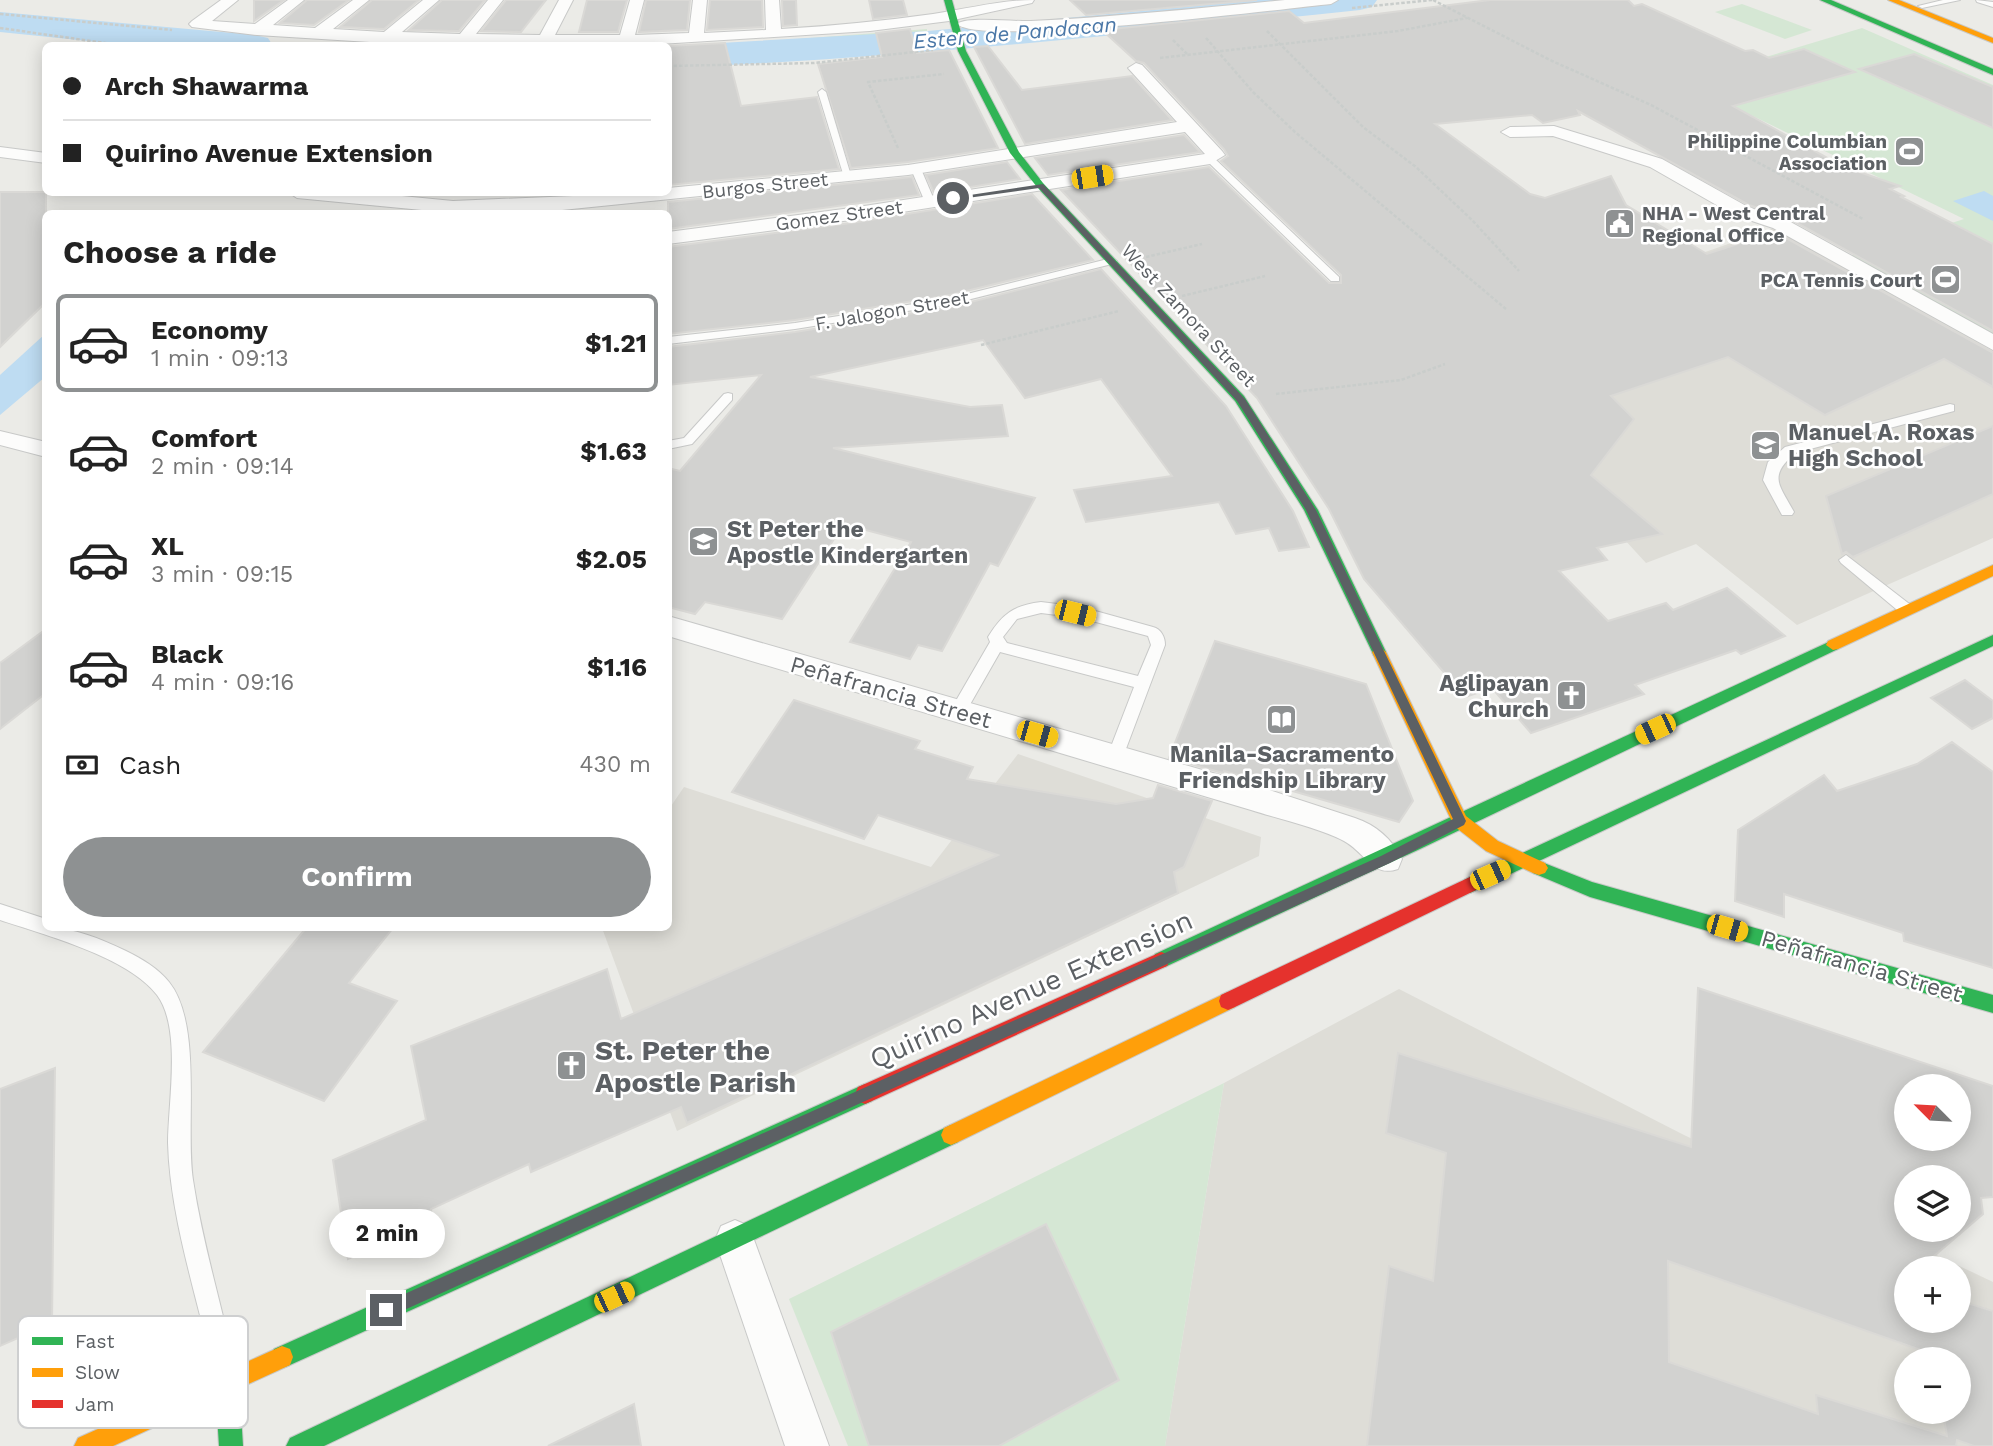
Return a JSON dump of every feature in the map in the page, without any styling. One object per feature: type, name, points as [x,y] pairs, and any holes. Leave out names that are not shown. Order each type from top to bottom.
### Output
[{"type":"main road","name":"West Zamora Street","points":[[948,0],[962,50],[1015,153],[1040,185],[1240,399],[1311,510],[1460,821]]},
{"type":"main road","points":[[1824,0],[1993,72]]},
{"type":"main road","points":[[1892,0],[1993,41]]},
{"type":"main road","points":[[1863,2],[1993,54]]},
{"type":"main road","points":[[1863,2],[1993,60]]},
{"type":"main road","name":"Quirino Avenue Extension","points":[[248,1373],[1385,859],[1908,610],[1990,575]]},
{"type":"main road","points":[[298,1446],[735,1240],[1521,861],[1993,640]]},
{"type":"main road","name":"Peñafrancia Street","points":[[1460,821],[1492,846],[1590,889],[1993,1004]]},
{"type":"main road","name":"Quirino Avenue Extension","points":[[86,1446],[126,1428]]},
{"type":"main road","points":[[230,1428],[231,1446]]},
{"type":"street","points":[[231,0],[197,24],[386,38],[544,42],[774,34],[955,22],[1012,27],[1093,23],[1331,0]]},
{"type":"street","points":[[257,30],[297,0]]},
{"type":"street","points":[[317,34],[362,0]]},
{"type":"street","points":[[386,38],[432,0]]},
{"type":"street","points":[[463,40],[496,0]]},
{"type":"street","points":[[544,42],[566,0]]},
{"type":"street","points":[[626,41],[637,0]]},
{"type":"street","points":[[696,37],[700,0]]},
{"type":"street","points":[[772,0],[774,34]]},
{"type":"street","points":[[955,22],[1027,0]]},
{"type":"street","points":[[853,9],[859,27]]},
{"type":"street","points":[[1136,68],[1213,157]]},
{"type":"street","name":"Burgos Street","points":[[342,196],[453,206],[561,209],[912,169],[1188,126]]},
{"type":"street","points":[[1510,132],[1554,131],[1656,163],[1741,211],[1780,224],[1993,343]]},
{"type":"street","points":[[0,152],[42,157]]},
{"type":"street","name":"Gomez Street","points":[[672,237],[930,202],[1213,157]]},
{"type":"street","points":[[1,438],[42,449]]},
{"type":"street","name":"Peñafrancia Street","points":[[672,627],[1251,797],[1355,831],[1376,846],[1385,859]]},
{"type":"street","points":[[735,1240],[807,1446]]},
{"type":"lane","points":[[1922,6],[1956,0]]},
{"type":"lane","points":[[1980,0],[1993,5]]},
{"type":"lane","points":[[822,92],[849,177]]},
{"type":"lane","points":[[1213,157],[1335,279]]},
{"type":"lane","points":[[912,169],[930,202]]},
{"type":"lane","name":"F. Jalogon Street","points":[[672,341],[795,326],[951,301],[1113,263]]},
{"type":"lane","points":[[672,444],[688,440],[728,397]]},
{"type":"lane","points":[[1787,512],[1770,480],[1773,465],[1790,450],[1950,408]]},
{"type":"lane","points":[[1846,560],[1908,610]]},
{"type":"lane","points":[[1115,757],[1158,645],[1158,639],[1153,632],[1049,607],[1013,615],[995,637],[1002,647],[1142,683]]},
{"type":"lane","points":[[958,712],[997,643]]},
{"type":"lane","points":[[0,912],[42,925]]},
{"type":"lane","points":[[59,931],[124,958],[163,988],[177,1016],[179,1151],[196,1249],[212,1316]]},
{"type":"path","points":[[1433,0],[1552,61],[1651,105],[1863,219]]},
{"type":"path","points":[[0,14],[172,30]]},
{"type":"path","points":[[1187,54],[1398,31],[1468,18]]},
{"type":"path","points":[[1263,27],[1363,127],[1416,167],[1472,220],[1518,271]]},
{"type":"path","points":[[0,28],[98,42]]},
{"type":"path","points":[[1202,33],[1295,132],[1506,309]]},
{"type":"path","points":[[672,66],[814,63],[932,50],[962,50]]},
{"type":"path","points":[[912,169],[868,82],[973,71]]},
{"type":"path","points":[[1113,263],[1202,244]]},
{"type":"path","points":[[1240,399],[1401,380],[1446,364]]},
{"type":"shaded area","name":"Manuel A. Roxas High School","points":[[1777,227],[1993,351],[1993,538],[1797,625],[1696,544],[1646,563],[1444,343]]},
{"type":"shaded area","points":[[1018,754],[1261,837],[1259,856],[677,1131],[603,931],[672,931],[672,805],[684,787],[931,867]]},
{"type":"shaded area","points":[[1399,989],[1684,1135],[1894,1235],[1894,1242],[1909,1242],[1938,1256],[1894,1256],[1894,1333],[1971,1333],[1971,1272],[1993,1282],[1993,1446],[1165,1446],[1224,1083]]},
{"type":"green space","points":[[1742,4],[1812,30],[1785,39],[1715,12]]},
{"type":"green space","name":"Philippine Columbian Association","points":[[1862,28],[1993,85],[1993,339],[1847,257],[1964,219],[1683,82]]},
{"type":"green space","points":[[927,29],[927,35],[859,42],[672,52],[672,46]]},
{"type":"green space","points":[[1224,1083],[1165,1446],[848,1446],[789,1299]]},
{"type":"water","points":[[1984,191],[1993,196],[1993,221],[1953,201]]},
{"type":"water","points":[[42,337],[42,380],[0,415],[0,375]]},
{"type":"building","points":[[254,0],[284,0],[254,21]]},
{"type":"building","points":[[307,0],[349,0],[314,25],[280,23]]},
{"type":"building","points":[[372,0],[419,0],[384,29],[340,27]]},
{"type":"building","points":[[442,0],[485,0],[459,31],[409,30]]},
{"type":"building","points":[[506,0],[546,0],[521,32],[481,31]]},
{"type":"building","points":[[587,0],[627,0],[618,32],[579,32]]},
{"type":"building","points":[[646,0],[690,0],[687,30],[639,32]]},
{"type":"building","points":[[710,0],[762,0],[763,27],[707,30]]},
{"type":"building","points":[[782,0],[796,0],[797,25],[783,26]]},
{"type":"building","points":[[869,0],[903,0],[907,15],[873,19]]},
{"type":"building","points":[[1070,0],[1257,0],[1086,15]]},
{"type":"building","points":[[1490,0],[1628,0],[1634,6],[1642,4],[1745,51],[1753,50],[1769,58],[1804,49],[1855,72],[1733,106],[1842,166],[1900,186],[1890,189],[1993,244],[1993,331],[1788,218],[1749,205],[1578,111],[1580,115],[1543,123],[1532,115],[1435,124],[1530,194],[1545,198],[1611,176],[1626,205],[1707,254],[1775,232],[1993,353],[1993,387],[1944,359],[1825,415],[1728,357],[1611,396],[1634,419],[1591,475],[1662,534],[1597,548],[1607,560],[1559,571],[1608,621],[1666,603],[1673,610],[1727,588],[1785,636],[1741,654],[1736,650],[1635,685],[1644,694],[1531,733],[1492,688],[1465,697],[1364,579],[1329,509],[1257,398],[1061,190],[1209,167],[1329,283],[1341,283],[1341,275],[1221,161],[1228,156],[1224,149],[1144,63],[1136,61],[1102,30],[1289,11],[1304,23]]},
{"type":"building","points":[[910,29],[917,53],[949,50],[998,148],[851,168],[818,64],[882,57],[876,33]]},
{"type":"building","points":[[725,43],[741,106],[817,97],[839,169],[672,185],[672,46]]},
{"type":"building","points":[[988,46],[1022,90],[1132,76],[1172,120],[1025,144],[974,47]]},
{"type":"building","points":[[1914,54],[1993,87],[1993,128],[1859,69]]},
{"type":"building","points":[[1184,135],[1200,152],[1048,175],[1035,158]]},
{"type":"building","points":[[1007,162],[1020,179],[934,193],[926,175]]},
{"type":"building","points":[[912,177],[919,195],[672,228],[672,210],[668,210],[668,202]]},
{"type":"building","points":[[0,192],[42,192],[42,196],[46,196],[46,210],[42,210],[42,306],[0,347]]},
{"type":"building","points":[[1032,194],[1093,260],[950,295],[795,320],[672,334],[672,246],[851,223]]},
{"type":"building","points":[[1101,269],[1226,406],[1293,511],[1309,547],[1279,551],[1269,528],[1236,534],[1219,502],[1086,522],[1074,490],[1172,476],[1101,379],[1025,398],[983,340],[810,377],[970,407],[1002,405],[1008,436],[833,448],[1035,498],[998,566],[990,563],[942,651],[918,645],[910,659],[850,642],[911,542],[847,525],[839,537],[836,536],[782,619],[705,602],[695,614],[672,608],[672,469],[680,471],[761,375],[672,385],[672,347],[795,332],[951,307]]},
{"type":"building","points":[[1993,426],[1993,494],[1853,557],[1846,552],[1842,554],[1826,496]]},
{"type":"building","points":[[42,632],[42,696],[0,729],[0,663]]},
{"type":"building","name":"Manila-Sacramento Friendship Library","points":[[1215,641],[1366,684],[1413,801],[1399,822],[1224,771],[1223,773],[1169,758]]},
{"type":"building","points":[[1965,680],[1993,701],[1993,718],[1972,729],[1931,698]]},
{"type":"building","points":[[794,700],[920,741],[915,749],[973,767],[967,779],[1116,804],[1153,798],[1158,785],[1212,801],[1184,867],[1174,872],[1178,893],[687,1123],[681,1107],[531,1172],[529,1164],[431,1209],[432,1219],[348,1259],[333,1160],[426,1120],[411,1046],[607,969],[621,1019],[998,855],[878,815],[864,839],[732,792]]},
{"type":"building","points":[[1952,742],[1993,772],[1993,968],[1904,941],[1903,933],[1784,894],[1784,917],[1735,901],[1738,830],[1824,775],[1837,791],[1917,764]]},
{"type":"building","points":[[304,931],[391,931],[349,983],[397,1001],[324,1101],[203,1052]]},
{"type":"building","points":[[1698,988],[1957,1074],[1894,1074],[1894,1152],[1970,1152],[1971,1079],[1993,1086],[1993,1197],[1981,1198],[1983,1214],[1971,1224],[1971,1165],[1894,1165],[1894,1242],[1950,1242],[1934,1256],[1894,1256],[1894,1333],[1971,1333],[1971,1304],[1993,1311],[1993,1446],[1974,1446],[1957,1440],[1956,1446],[1367,1446],[1389,1266],[1433,1281],[1446,1153],[1386,1133],[1398,1053],[1691,1147]],"holes":[[[1668,1261],[1912,1347],[1971,1347],[1971,1424],[1945,1424],[1947,1436],[1909,1424],[1894,1424],[1894,1419],[1816,1395],[1818,1414],[1669,1362]]]},
{"type":"building","points":[[55,1068],[52,1316],[18,1316],[18,1338],[0,1346],[0,1089]]},
{"type":"building","points":[[1046,1224],[1119,1380],[999,1446],[869,1446],[831,1332]]},
{"type":"building","points":[[634,1404],[641,1446],[548,1446]]},
{"type":"waterway","name":"Estero de Pandacan","points":[[672,57],[928,42],[1360,0]]},
{"type":"waterway","name":"Estero de Pandacan","points":[[0,22],[212,42]]},
{"type":"traffic: fast","points":[[948,0],[962,51],[1015,153],[1040,185],[1240,399],[1311,510],[1379,652]]},
{"type":"traffic: fast","points":[[1824,0],[1993,72]]},
{"type":"traffic: fast","points":[[1470,885],[1993,640]]},
{"type":"traffic: fast","points":[[1161,960],[1414,844],[1833,645]]},
{"type":"traffic: fast","points":[[1539,868],[1590,889],[1993,1004]]},
{"type":"traffic: fast","points":[[282,1357],[865,1094]]},
{"type":"traffic: fast","points":[[298,1446],[951,1135]]},
{"type":"traffic: fast","points":[[230,1428],[231,1446]]},
{"type":"traffic: slow","points":[[1892,0],[1993,41]]},
{"type":"traffic: slow","points":[[1833,645],[1993,570]]},
{"type":"traffic: slow","points":[[1379,652],[1460,821],[1492,846],[1539,868]]},
{"type":"traffic: slow","points":[[951,1135],[1228,1001]]},
{"type":"traffic: slow","points":[[248,1372],[282,1357]]},
{"type":"traffic: slow","points":[[86,1446],[126,1428]]},
{"type":"traffic: jam","points":[[1228,1001],[1470,885]]},
{"type":"traffic: jam","points":[[865,1094],[1161,960]]},
{"type":"place","name":"Philippine Columbian Association","points":[[1910,152]]},
{"type":"place","name":"NHA - West Central Regional Office","points":[[1619,224]]},
{"type":"place","name":"PCA Tennis Court","points":[[1945,280]]},
{"type":"place","name":"Manuel A. Roxas High School","points":[[1765,445]]},
{"type":"place","name":"St Peter the Apostle Kindergarten","points":[[704,542]]},
{"type":"place","name":"Aglipayan Church","points":[[1572,696]]},
{"type":"place","name":"Manila-Sacramento Friendship Library","points":[[1282,720]]},
{"type":"place","name":"St. Peter the Apostle Parish","points":[[572,1066]]},
{"type":"route","points":[[386,1310],[1385,859],[1460,821],[1311,510],[1240,399],[1040,185],[953,198]]}]
